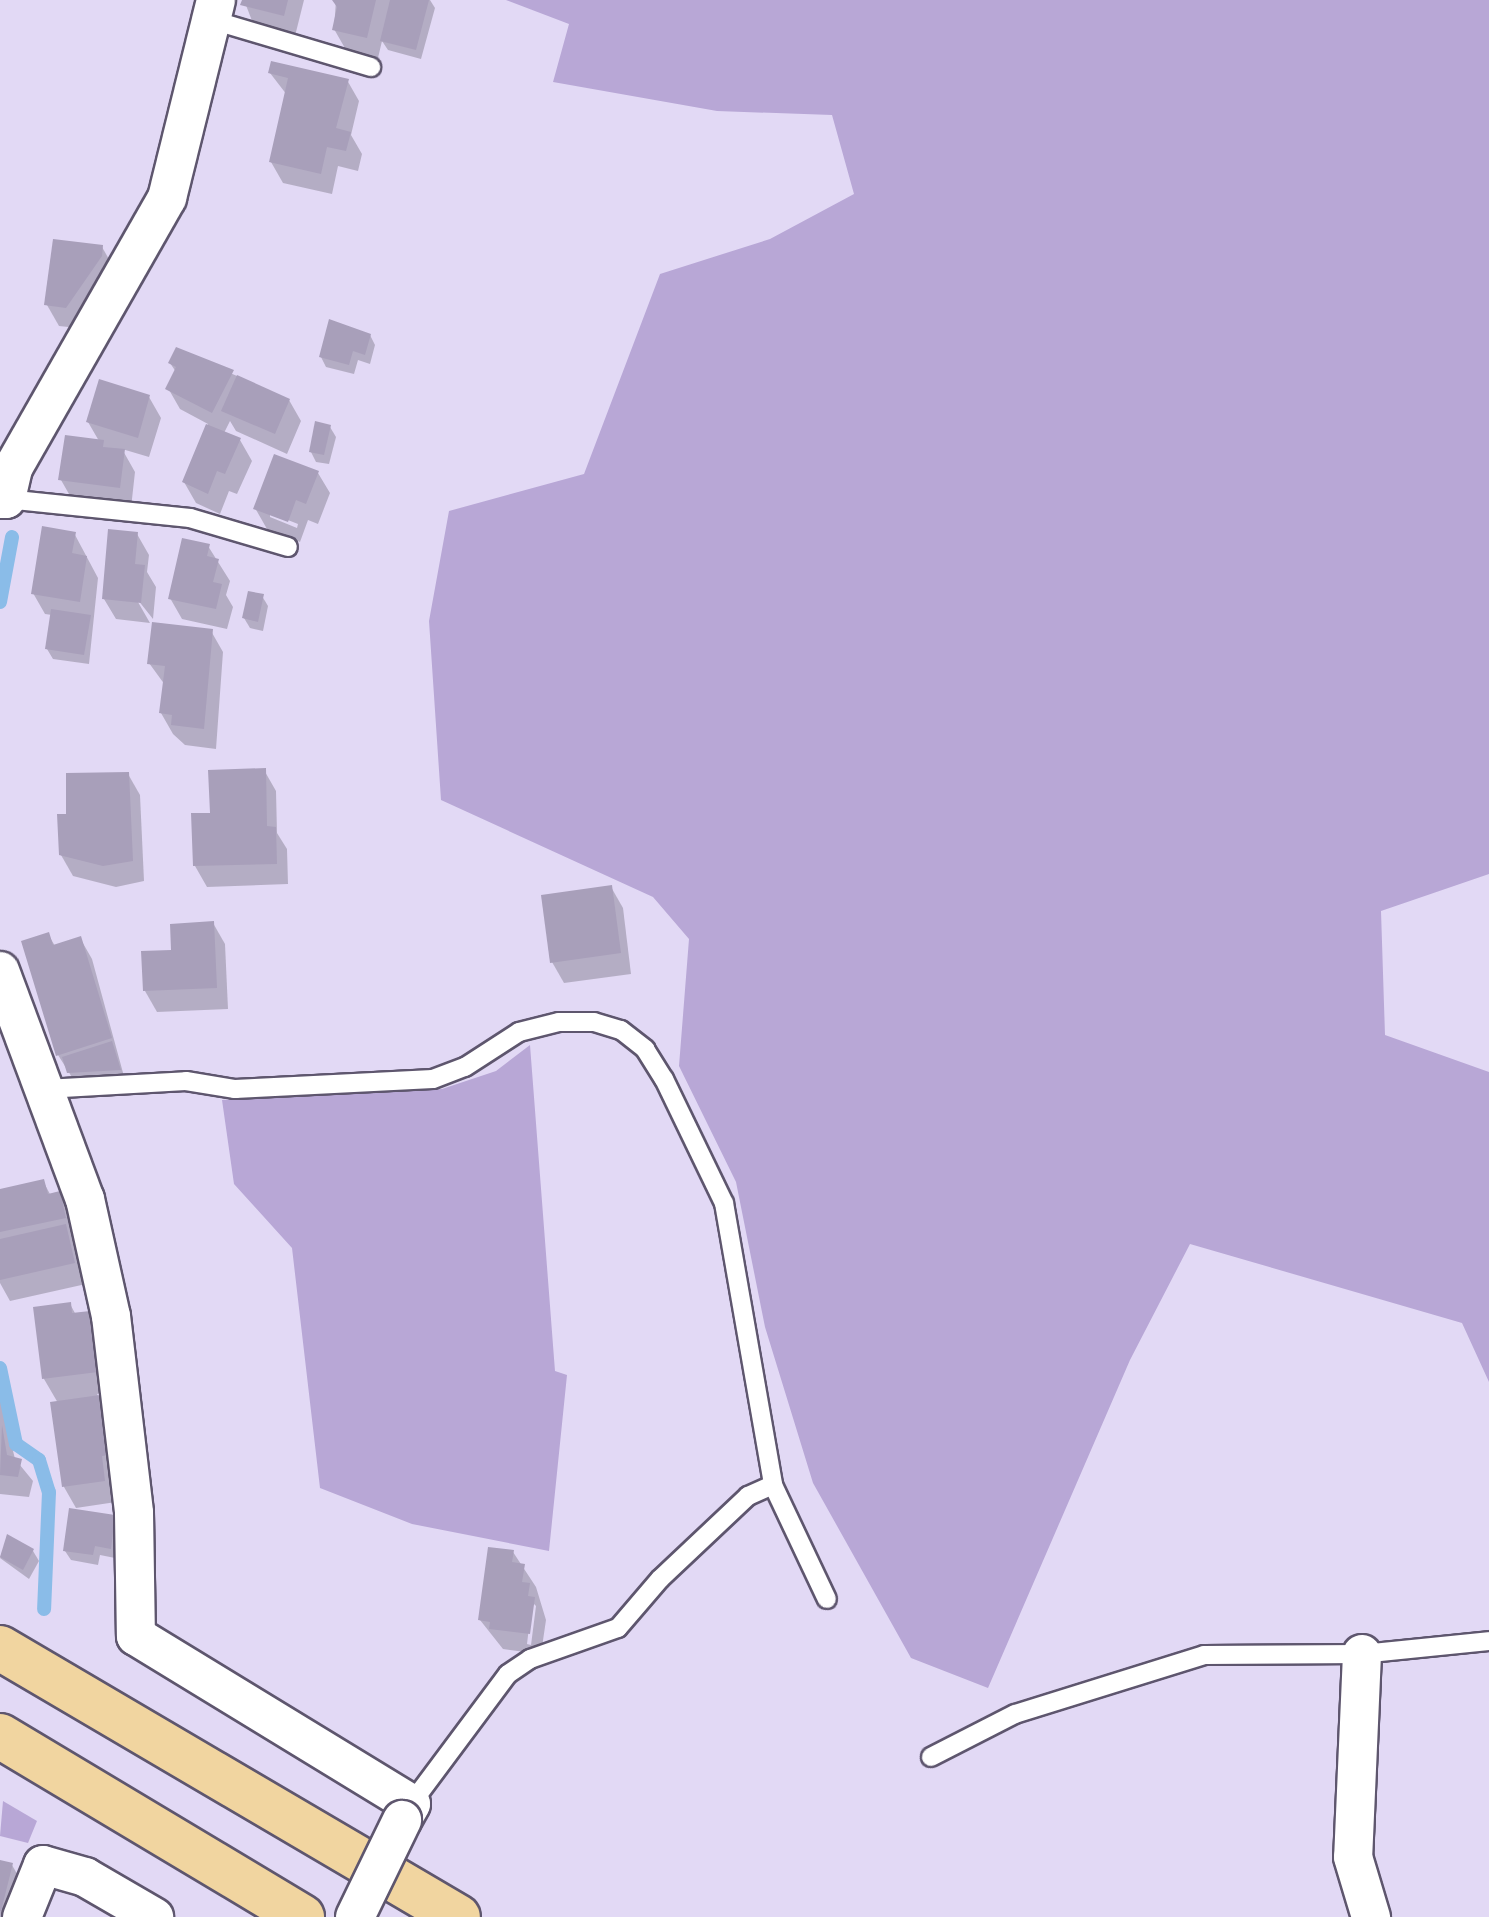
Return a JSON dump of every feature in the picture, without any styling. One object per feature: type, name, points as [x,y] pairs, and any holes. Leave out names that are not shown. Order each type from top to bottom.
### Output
[{"type":"main road","points":[[0,1648],[458,1917]]},
{"type":"main road","points":[[0,1736],[302,1917]]},
{"type":"street","points":[[3,499],[13,468],[167,198],[214,10]]},
{"type":"street","points":[[0,971],[85,1199],[111,1316],[134,1513],[136,1636],[407,1812],[355,1917]]},
{"type":"street","points":[[1362,1654],[1353,1857],[1371,1917]]},
{"type":"street","points":[[22,1917],[43,1865],[85,1877],[154,1917]]},
{"type":"lane","points":[[214,10],[371,67]]},
{"type":"lane","points":[[3,499],[190,518],[288,547]]},
{"type":"lane","points":[[45,1089],[186,1081],[235,1089],[433,1079],[465,1067],[519,1032],[559,1022],[594,1022],[621,1030],[645,1049],[664,1079],[724,1203],[773,1485],[827,1599]]},
{"type":"lane","points":[[407,1812],[508,1674],[530,1659],[618,1628],[660,1579],[748,1496],[773,1485]]},
{"type":"lane","points":[[931,1757],[1015,1714],[1204,1655],[1362,1654],[1489,1641]]},
{"type":"shaded area","points":[[506,0],[1489,0],[1489,874],[1381,911],[1385,1035],[1489,1072],[1489,1382],[1462,1323],[1190,1244],[1130,1360],[988,1688],[911,1658],[813,1483],[765,1327],[736,1182],[679,1066],[689,939],[653,897],[441,800],[429,621],[449,511],[584,474],[660,274],[770,239],[854,194],[832,115],[717,111],[553,82],[569,24]]},
{"type":"shaded area","points":[[530,1045],[555,1371],[567,1375],[549,1551],[412,1524],[320,1488],[292,1248],[234,1184],[222,1100],[442,1089],[496,1071]]},
{"type":"shaded area","points":[[3,1801],[37,1821],[28,1843],[0,1836]]},
{"type":"building","points":[[242,0],[288,0],[284,16],[240,5]]},
{"type":"building","points":[[332,0],[376,0],[367,38],[332,30],[337,7]]},
{"type":"building","points":[[390,0],[429,0],[416,50],[380,41]]},
{"type":"building","points":[[271,61],[349,79],[336,128],[351,132],[346,151],[327,147],[321,174],[269,162],[288,78],[268,73]]},
{"type":"building","points":[[53,239],[103,245],[102,256],[66,308],[44,305]]},
{"type":"building","points":[[329,319],[371,334],[365,355],[353,351],[349,365],[319,357]]},
{"type":"building","points":[[176,347],[234,370],[212,413],[165,389],[176,367],[168,363]]},
{"type":"building","points":[[237,375],[290,399],[275,434],[221,411]]},
{"type":"building","points":[[99,379],[150,395],[138,438],[86,422]]},
{"type":"building","points":[[315,421],[331,425],[324,455],[309,452]]},
{"type":"building","points":[[206,424],[241,438],[225,474],[217,471],[208,494],[182,482]]},
{"type":"building","points":[[65,435],[104,440],[103,447],[125,449],[120,488],[58,480]]},
{"type":"building","points":[[274,454],[319,471],[306,504],[296,500],[288,522],[253,509]]},
{"type":"building","points":[[42,526],[76,532],[72,553],[87,556],[80,602],[31,594]]},
{"type":"building","points":[[108,529],[138,532],[135,564],[145,565],[141,603],[102,599]]},
{"type":"building","points":[[182,538],[210,544],[207,556],[219,559],[213,582],[222,584],[216,609],[168,599]]},
{"type":"building","points":[[248,591],[264,594],[258,622],[242,618]]},
{"type":"building","points":[[51,609],[91,615],[84,655],[45,649]]},
{"type":"building","points":[[152,622],[213,629],[204,729],[171,725],[172,715],[159,713],[165,666],[147,664]]},
{"type":"building","points":[[266,768],[267,826],[276,827],[277,864],[193,866],[191,813],[210,813],[208,770]]},
{"type":"building","points":[[129,772],[133,861],[103,866],[59,855],[57,814],[66,814],[66,773]]},
{"type":"building","points":[[612,885],[621,953],[550,963],[541,895]]},
{"type":"building","points":[[214,921],[217,988],[143,991],[141,951],[171,950],[170,924]]},
{"type":"building","points":[[49,932],[53,945],[81,936],[112,1038],[56,1056],[21,941]]},
{"type":"building","points":[[112,1041],[121,1070],[67,1073],[62,1057]]},
{"type":"building","points":[[44,1179],[48,1194],[60,1191],[66,1218],[0,1232],[0,1189]]},
{"type":"building","points":[[66,1224],[75,1263],[0,1280],[0,1239]]},
{"type":"building","points":[[71,1302],[72,1313],[90,1311],[98,1372],[42,1379],[33,1307]]},
{"type":"building","points":[[100,1395],[109,1455],[102,1456],[105,1481],[62,1487],[50,1402]]},
{"type":"building","points":[[2,1425],[7,1455],[22,1459],[18,1477],[0,1475]]},
{"type":"building","points":[[69,1508],[115,1515],[111,1549],[95,1546],[93,1555],[63,1551]]},
{"type":"building","points":[[7,1534],[34,1549],[23,1570],[0,1557]]},
{"type":"building","points":[[488,1547],[514,1550],[512,1562],[525,1564],[522,1582],[530,1583],[528,1596],[535,1597],[530,1634],[489,1629],[490,1622],[478,1620]]},
{"type":"building","points":[[0,1860],[13,1863],[1,1911],[0,1911]]},
{"type":"waterway","points":[[0,602],[12,537]]},
{"type":"waterway","points":[[0,1368],[16,1444],[39,1460],[49,1492],[44,1609]]}]
